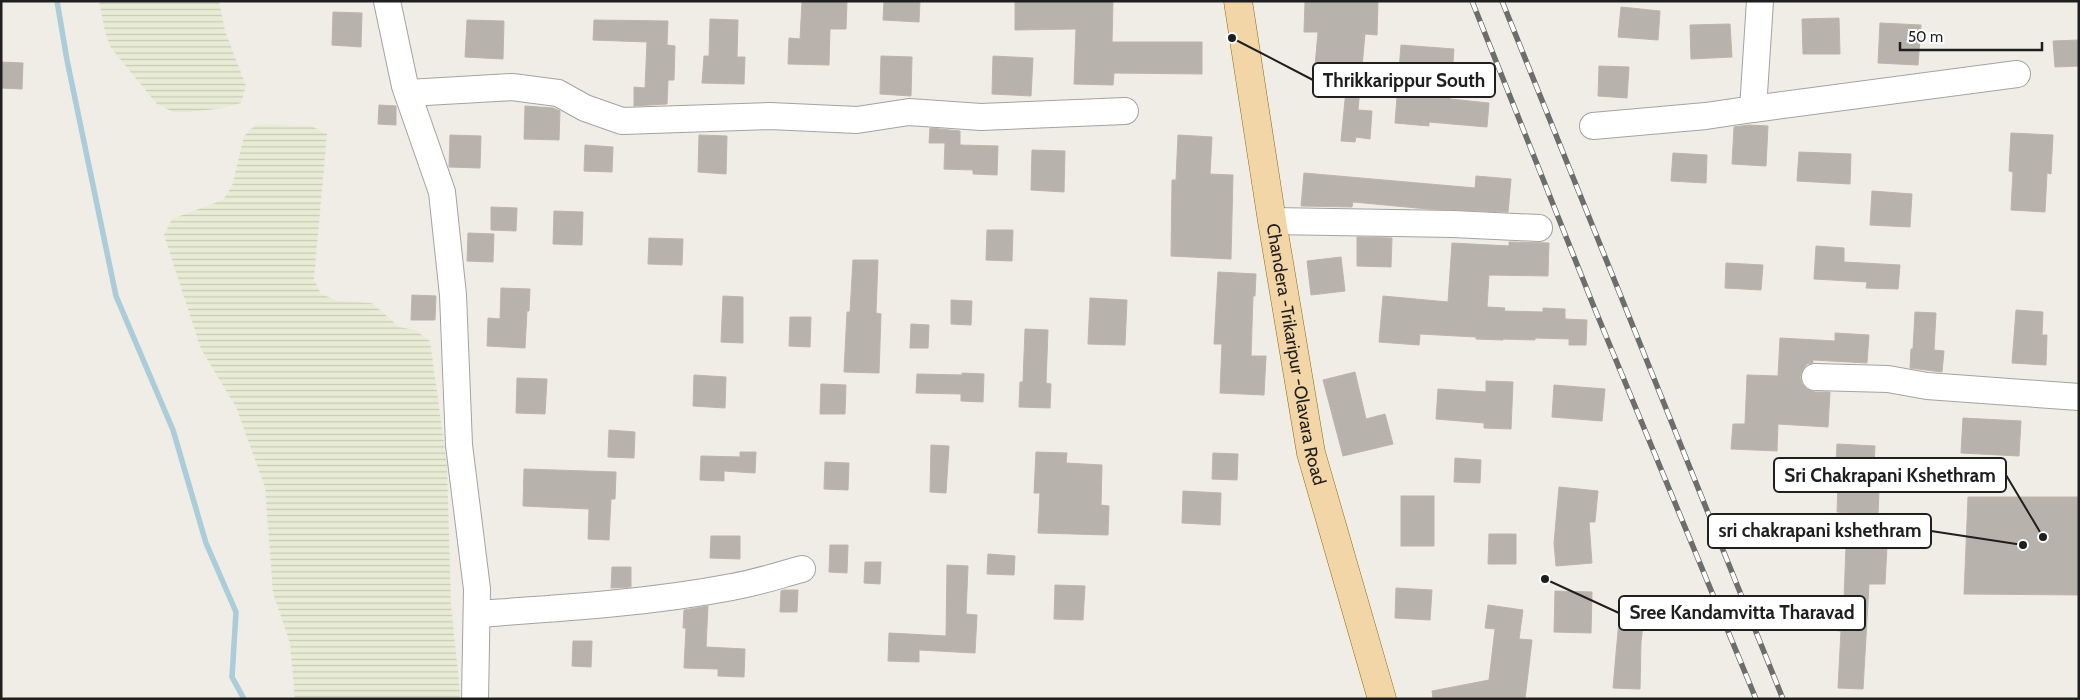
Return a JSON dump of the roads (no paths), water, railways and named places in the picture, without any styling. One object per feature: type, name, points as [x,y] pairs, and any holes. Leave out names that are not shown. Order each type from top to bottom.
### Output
[{"type":"main road","name":"Chandera -Trikaripur -Olavara Road","points":[[1238,1],[1311,453],[1382,699]]},
{"type":"street","points":[[387,1],[408,93],[442,192],[453,295],[458,445],[477,590],[475,699]]},
{"type":"street","points":[[1753,110],[1760,1]]},
{"type":"street","points":[[1593,126],[1706,116],[2017,74]]},
{"type":"street","points":[[408,93],[512,87],[558,93],[585,108],[622,121],[770,116],[857,120],[908,112],[982,117],[1125,111]]},
{"type":"street","points":[[1272,220],[1539,228]]},
{"type":"street","points":[[1815,377],[1888,379],[1927,386],[2079,397]]},
{"type":"street","points":[[477,614],[574,607],[678,596],[734,587],[802,569]]},
{"type":"waterway","points":[[57,1],[67,60],[116,296],[173,430],[206,543],[236,612],[232,677],[244,699]]},
{"type":"railway","points":[[1472,1],[1594,307],[1756,699]]},
{"type":"railway","points":[[1502,1],[1783,699]]},
{"type":"place","name":"Thrikkarippur South","points":[[1232,38]]},
{"type":"place","name":"Sri Chakrapani Kshethram","points":[[2043,537]]},
{"type":"place","name":"sri chakrapani kshethram","points":[[2023,545]]},
{"type":"place","name":"Sree Kandamvitta Tharavad","points":[[1545,579]]}]
